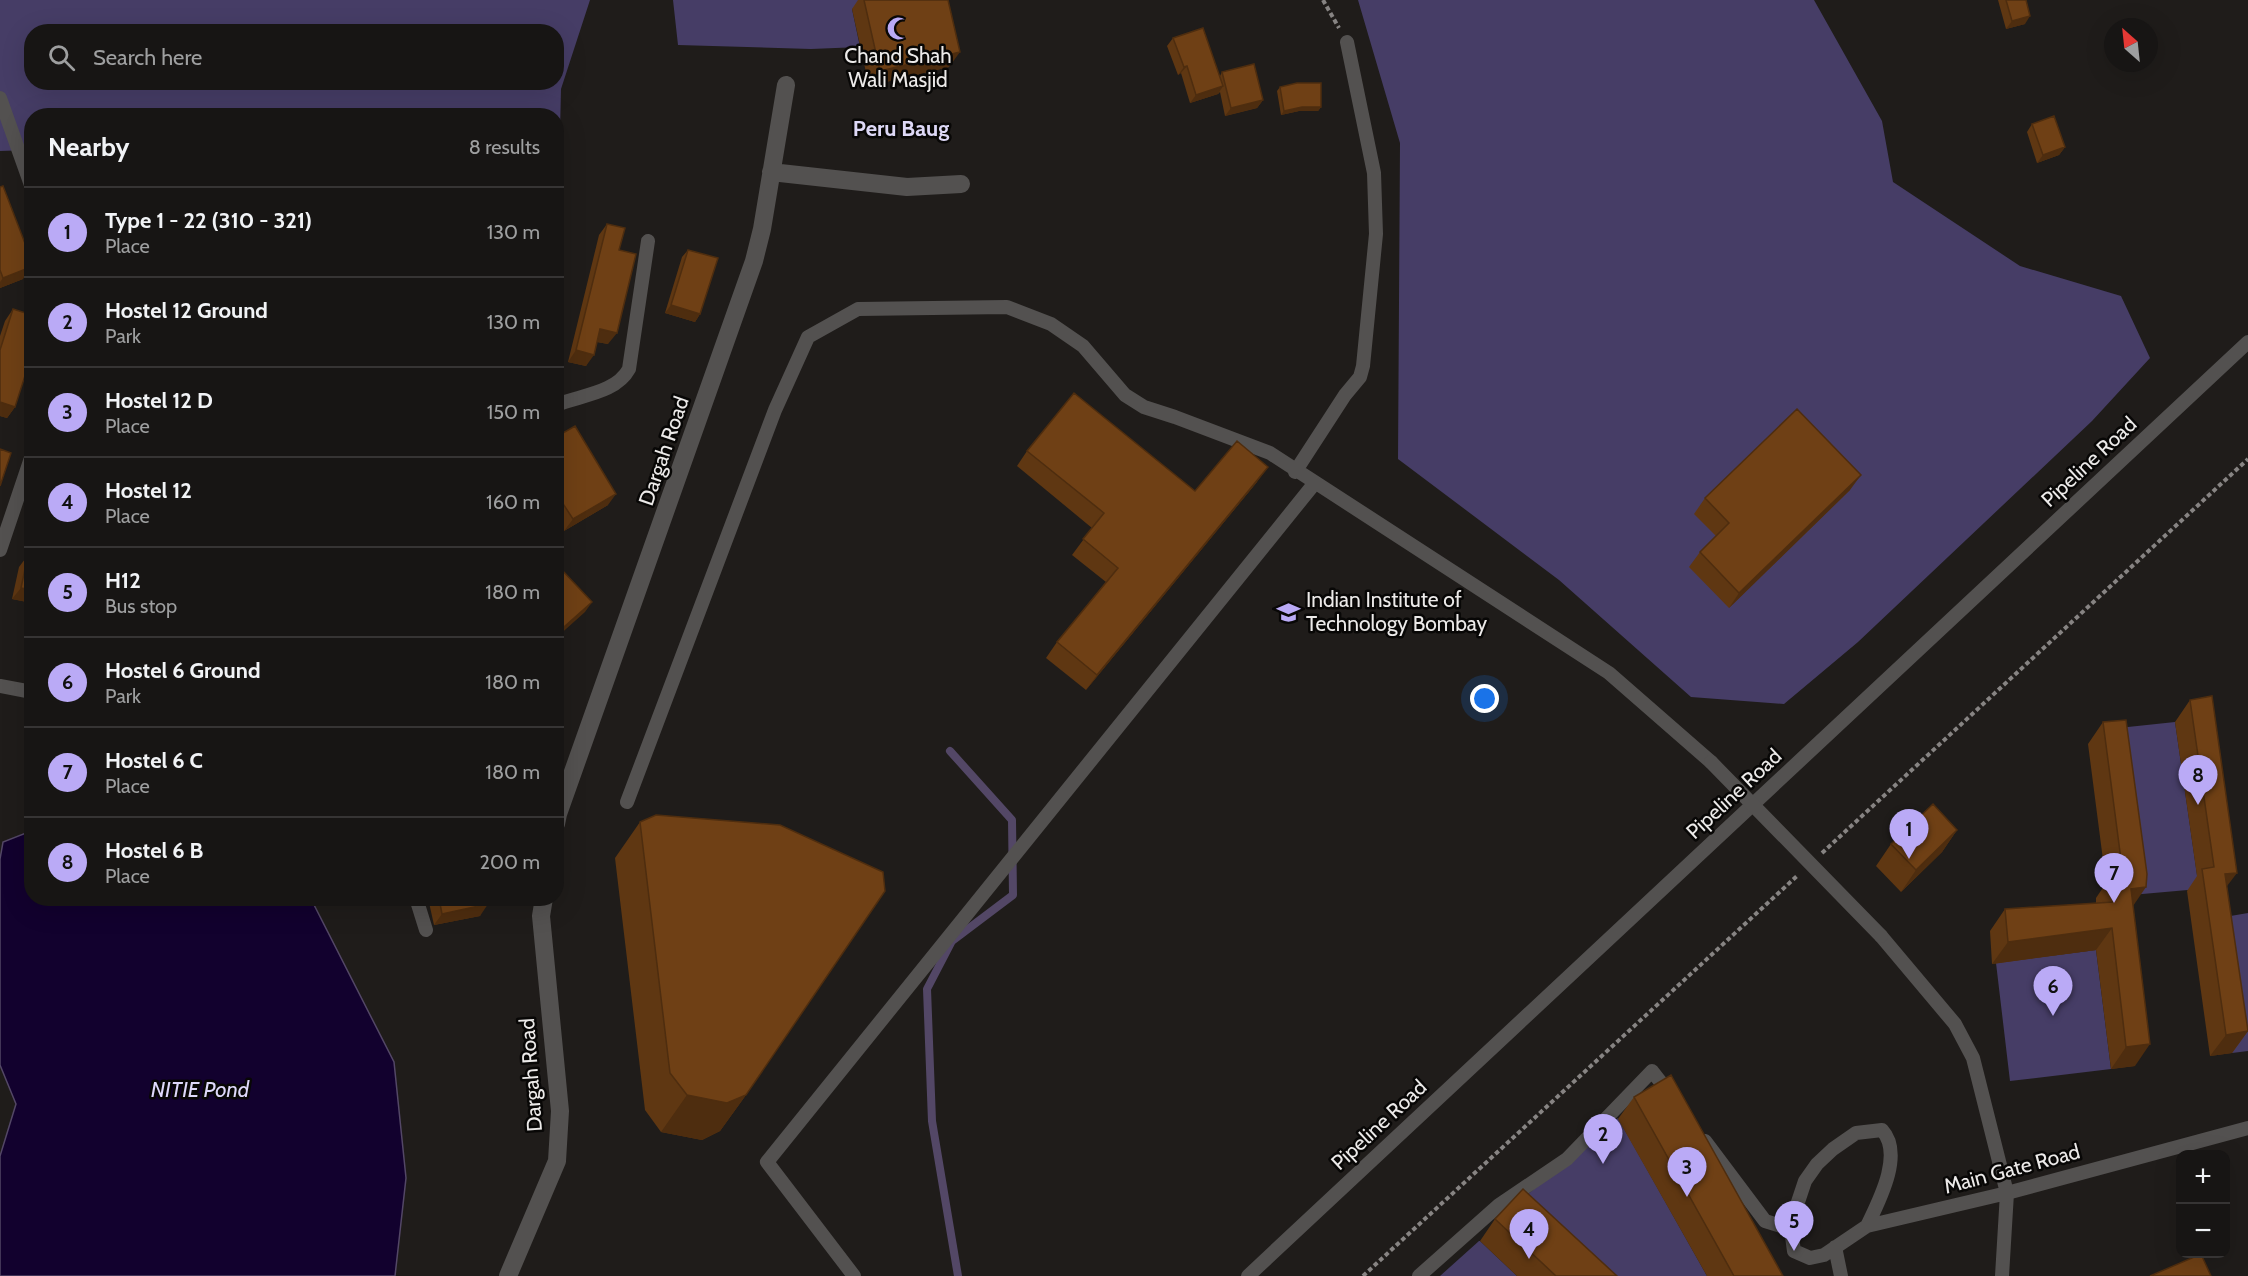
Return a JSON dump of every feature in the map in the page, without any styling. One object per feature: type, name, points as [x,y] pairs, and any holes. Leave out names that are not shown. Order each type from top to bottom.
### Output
[{"type":"street","name":"Dargah Road","points":[[564,801],[754,261],[762,229],[786,85]]},
{"type":"street","points":[[771,172],[907,187],[961,184]]},
{"type":"street","name":"Dargah Road","points":[[508,1276],[557,1161],[560,1111],[541,916],[543,906]]},
{"type":"lane","points":[[1295,472],[1345,395],[1360,377],[1363,366],[1376,234],[1374,173],[1347,42]]},
{"type":"lane","points":[[0,98],[24,166]]},
{"type":"lane","points":[[564,402],[606,389],[624,379],[629,369],[648,241]]},
{"type":"lane","points":[[627,802],[775,410],[808,337],[858,309],[1007,308],[1051,324],[1083,346],[1125,395],[1144,407],[1270,453],[1295,472],[1609,673],[1711,762],[1881,936],[1955,1024],[1973,1058],[2007,1193],[2002,1276]]},
{"type":"lane","name":"Pipeline Road","points":[[1248,1276],[2248,342]]},
{"type":"lane","points":[[0,550],[24,479]]},
{"type":"lane","points":[[854,1276],[767,1162],[1314,484]]},
{"type":"lane","points":[[0,686],[24,690]]},
{"type":"lane","points":[[418,906],[426,930]]},
{"type":"lane","points":[[1419,1276],[1567,1159],[1652,1071],[1680,1108]]},
{"type":"lane","points":[[1694,1127],[1765,1221],[1791,1228],[1805,1181],[1817,1164],[1856,1132],[1882,1130],[1888,1137],[1892,1158],[1881,1196],[1867,1226]]},
{"type":"lane","name":"Main Gate Road","points":[[1791,1228],[1794,1251],[1810,1258],[1824,1255],[1867,1226],[2007,1193],[2248,1128]]},
{"type":"lane","points":[[1835,1247],[1841,1276]]},
{"type":"path","points":[[1323,0],[1347,42]]},
{"type":"shaded area","points":[[0,0],[590,0],[564,80],[564,24],[24,24],[24,90],[561,90],[561,108],[24,108],[24,150],[0,151]]},
{"type":"shaded area","points":[[673,0],[892,0],[852,9],[860,47],[811,49],[678,45]]},
{"type":"shaded area","points":[[1358,0],[1814,0],[1882,121],[1893,182],[2020,266],[2121,296],[2150,358],[2092,421],[1858,642],[1784,704],[1691,697],[1559,580],[1398,459],[1400,143]]},
{"type":"shaded area","points":[[2175,722],[2199,889],[2131,895],[2109,729]]},
{"type":"shaded area","points":[[2248,913],[2248,1051],[2232,1053],[2213,919]]},
{"type":"shaded area","points":[[2096,950],[2111,1069],[2010,1081],[1996,963]]},
{"type":"shaded area","points":[[1618,1118],[1707,1276],[1578,1276],[1508,1211]]},
{"type":"shaded area","points":[[1479,1241],[1517,1276],[1440,1276]]},
{"type":"water","name":"NITIE Pond","points":[[24,834],[24,906],[315,906],[394,1062],[406,1178],[395,1276],[0,1276],[0,1156],[16,1104],[0,1065],[0,859],[3,842]]},
{"type":"building","name":"Chand Shah Wali Masjid","points":[[864,0],[948,0],[960,52],[880,71]]},
{"type":"building","points":[[2006,0],[2026,0],[2030,16],[2012,21]]},
{"type":"building","points":[[1203,28],[1223,86],[1196,95],[1187,66],[1184,67],[1173,38]]},
{"type":"building","points":[[1254,64],[1263,100],[1231,108],[1222,72]]},
{"type":"building","points":[[1297,83],[1321,83],[1321,107],[1302,107],[1284,111],[1280,87]]},
{"type":"building","points":[[2054,116],[2065,147],[2043,155],[2032,124]]},
{"type":"building","points":[[3,186],[24,241],[24,270],[3,278],[0,270],[0,187]]},
{"type":"building","points":[[607,224],[625,228],[619,250],[636,254],[617,333],[600,329],[594,355],[576,350]]},
{"type":"building","points":[[688,250],[718,258],[700,314],[671,305]]},
{"type":"building","points":[[13,309],[24,312],[24,379],[15,407],[0,402],[0,350]]},
{"type":"building","points":[[1074,393],[1195,491],[1237,441],[1268,467],[1097,675],[1057,642],[1118,568],[1083,539],[1104,513],[1027,451]]},
{"type":"building","points":[[1797,409],[1861,475],[1739,593],[1700,552],[1729,523],[1705,498]]},
{"type":"building","points":[[575,426],[616,494],[573,519],[564,505],[564,432]]},
{"type":"building","points":[[0,449],[11,453],[0,486]]},
{"type":"building","points":[[564,572],[592,602],[564,627]]},
{"type":"building","points":[[2212,696],[2237,873],[2225,874],[2248,1031],[2226,1035],[2202,869],[2214,867],[2190,700]]},
{"type":"building","points":[[2126,720],[2147,874],[2146,887],[2131,889],[2150,1044],[2126,1047],[2112,928],[2008,942],[2005,909],[2113,902],[2111,876],[2123,875],[2103,722]]},
{"type":"building","points":[[1933,804],[1957,830],[1916,870],[1891,844]]},
{"type":"building","points":[[656,815],[780,825],[883,872],[885,891],[746,1095],[727,1103],[687,1095],[670,1073],[640,822]]},
{"type":"building","points":[[440,906],[479,906],[442,914]]},
{"type":"building","points":[[1671,1075],[1783,1276],[1734,1276],[1634,1097]]},
{"type":"building","points":[[1523,1189],[1617,1276],[1556,1276],[1495,1219]]},
{"type":"building","points":[[2192,1258],[2203,1258],[2211,1276],[2150,1276]]},
{"type":"waterway","points":[[950,751],[1012,820],[1013,895],[952,941],[927,989],[932,1121],[958,1276]]},
{"type":"place","name":"Chand Shah Wali Masjid","points":[[898,28]]},
{"type":"place","name":"Indian Institute of Technology Bombay","points":[[1288,612]]},
{"type":"place","name":"Hostel 6 B","points":[[2198,805]]},
{"type":"place","name":"Type 1 - 22 (310 - 321)","points":[[1909,859]]},
{"type":"place","name":"Hostel 6 C","points":[[2114,903]]},
{"type":"place","name":"Hostel 6 Ground","points":[[2053,1016]]},
{"type":"place","name":"Hostel 12 Ground","points":[[1603,1164]]},
{"type":"place","name":"Hostel 12 D","points":[[1687,1197]]},
{"type":"place","name":"H12","points":[[1794,1251]]},
{"type":"place","name":"Hostel 12","points":[[1529,1259]]},
{"type":"district","name":"Peru Baug","points":[[901,128]]}]
